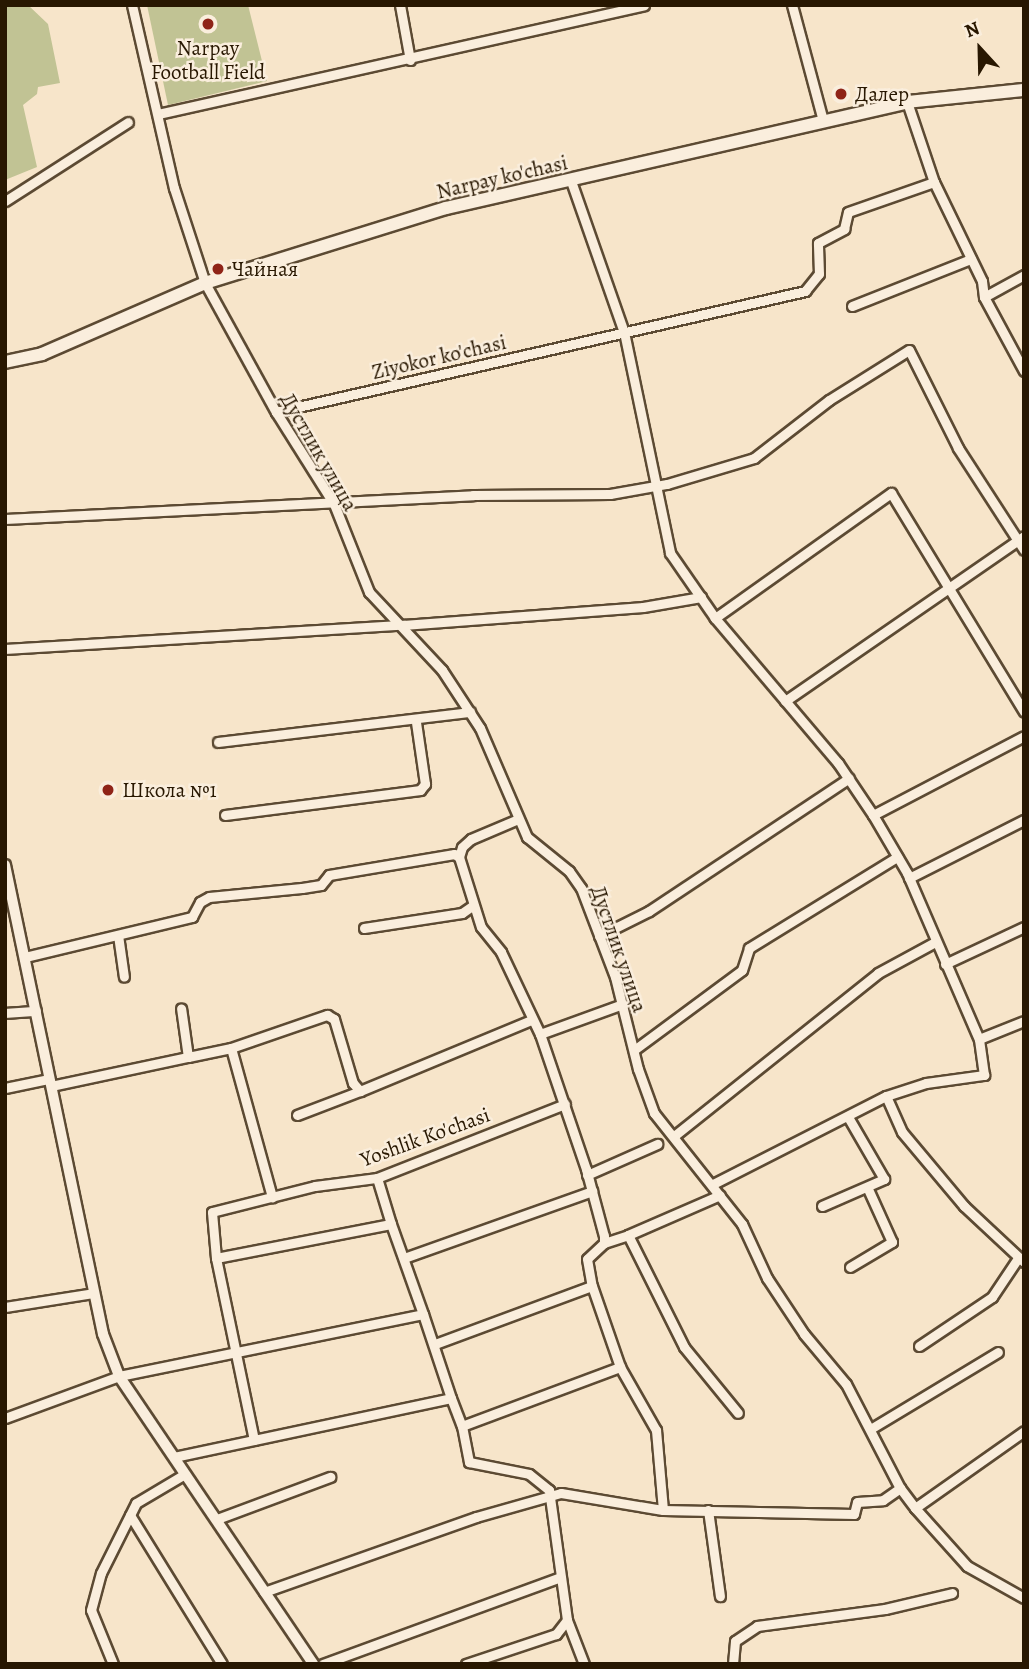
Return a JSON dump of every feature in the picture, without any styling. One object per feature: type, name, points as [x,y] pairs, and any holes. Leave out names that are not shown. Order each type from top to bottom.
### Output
[{"type":"main road","name":"Narpay ko'chasi","points":[[5,362],[42,354],[205,284],[316,245],[446,208],[907,102],[1024,90]]},
{"type":"street","name":"Дустлик улица","points":[[132,5],[174,188],[205,284],[276,412],[334,504],[369,592],[403,625],[442,670],[470,712],[516,820],[527,837],[569,872],[581,888],[622,1004],[654,1113],[713,1184],[741,1224],[767,1278],[804,1334],[846,1384],[872,1428],[900,1488],[915,1508],[967,1566],[1024,1598]]},
{"type":"street","points":[[400,5],[410,60]]},
{"type":"street","points":[[158,114],[410,60],[599,10],[644,5]]},
{"type":"street","points":[[792,5],[823,121]]},
{"type":"street","points":[[907,102],[934,183],[971,259],[984,297],[1024,371]]},
{"type":"street","points":[[5,201],[128,122]]},
{"type":"street","points":[[572,181],[624,332],[670,553],[715,618],[849,778],[873,815],[909,877],[979,1039],[984,1075],[926,1083],[886,1097],[713,1184]]},
{"type":"street","name":"Ziyokor ko'chasi","points":[[276,412],[805,291],[819,274],[818,243],[844,229],[848,212],[934,183]]},
{"type":"street","points":[[852,306],[971,259]]},
{"type":"street","points":[[984,297],[1024,275]]},
{"type":"street","points":[[5,519],[562,491],[610,494],[654,486],[754,458],[829,400],[909,350],[958,448],[1021,538],[1024,550]]},
{"type":"street","points":[[715,618],[891,494],[1024,712]]},
{"type":"street","points":[[785,701],[1021,538]]},
{"type":"street","points":[[5,649],[403,625],[643,607],[701,597]]},
{"type":"street","points":[[218,743],[416,722],[470,712]]},
{"type":"street","points":[[225,815],[420,790],[425,785],[416,722]]},
{"type":"street","points":[[873,815],[1024,736]]},
{"type":"street","points":[[599,936],[649,912],[849,778]]},
{"type":"street","points":[[516,820],[471,839],[461,847],[459,857],[472,906],[515,978],[531,1020],[540,1034],[592,1191],[604,1243]]},
{"type":"street","points":[[909,877],[1024,820]]},
{"type":"street","points":[[25,957],[192,917],[200,902],[209,897],[321,885],[329,875],[454,854],[459,857]]},
{"type":"street","points":[[634,1050],[743,970],[749,948],[897,857]]},
{"type":"street","points":[[5,865],[11,921],[25,957],[93,1293],[103,1334],[119,1376],[313,1664]]},
{"type":"street","points":[[364,928],[462,913],[472,906]]},
{"type":"street","points":[[945,964],[1024,927]]},
{"type":"street","points":[[118,934],[124,977]]},
{"type":"street","points":[[674,1136],[867,981],[935,942]]},
{"type":"street","points":[[540,1034],[622,1004]]},
{"type":"street","points":[[181,1008],[188,1057]]},
{"type":"street","points":[[5,1013],[36,1011]]},
{"type":"street","points":[[5,1088],[231,1048],[327,1015],[334,1019],[353,1083],[360,1091]]},
{"type":"street","points":[[297,1115],[531,1020]]},
{"type":"street","points":[[979,1039],[1024,1021]]},
{"type":"street","points":[[231,1048],[272,1197]]},
{"type":"street","points":[[886,1097],[902,1132],[964,1206],[1021,1260],[992,1297],[919,1346]]},
{"type":"street","name":"Yoshlik Ko'chasi","points":[[216,1258],[212,1212],[272,1197],[377,1178],[565,1104]]},
{"type":"street","points":[[822,1206],[868,1189],[884,1179],[848,1117]]},
{"type":"street","points":[[587,1175],[657,1144]]},
{"type":"street","points":[[377,1178],[435,1344],[461,1426],[469,1462],[529,1475],[547,1485],[568,1620],[584,1664]]},
{"type":"street","points":[[850,1267],[892,1242],[868,1189]]},
{"type":"street","points":[[404,1258],[592,1191]]},
{"type":"street","points":[[663,1510],[656,1430],[620,1367],[592,1286],[587,1259],[604,1243],[720,1195]]},
{"type":"street","points":[[254,1440],[216,1258],[391,1224]]},
{"type":"street","points":[[628,1235],[684,1347],[738,1413]]},
{"type":"street","points":[[435,1344],[592,1286]]},
{"type":"street","points":[[5,1307],[93,1293]]},
{"type":"street","points":[[5,1418],[119,1376],[235,1355],[423,1314]]},
{"type":"street","points":[[872,1428],[998,1352]]},
{"type":"street","points":[[461,1426],[620,1367]]},
{"type":"street","points":[[174,1457],[450,1398]]},
{"type":"street","points":[[915,1508],[1024,1431]]},
{"type":"street","points":[[113,1664],[91,1610],[101,1573],[130,1515],[148,1494],[185,1474]]},
{"type":"street","points":[[217,1520],[330,1477]]},
{"type":"street","points":[[264,1592],[549,1495],[608,1497],[663,1510],[854,1514],[857,1502],[883,1500],[900,1488]]},
{"type":"street","points":[[708,1510],[720,1596]]},
{"type":"street","points":[[130,1515],[222,1664]]},
{"type":"street","points":[[323,1664],[561,1577]]},
{"type":"street","points":[[733,1664],[735,1641],[757,1626],[885,1609],[952,1593]]},
{"type":"street","points":[[466,1664],[556,1634],[568,1620]]},
{"type":"green space","points":[[5,5],[28,5],[48,24],[60,83],[38,87],[37,94],[23,105],[37,167],[5,180]]},
{"type":"green space","points":[[147,5],[248,5],[267,81],[168,105]]},
{"type":"place","name":"Narpay Football Field","points":[[208,24]]},
{"type":"place","name":"Далер","points":[[841,94]]},
{"type":"place","name":"Чайная","points":[[218,269]]},
{"type":"place","name":"Школа №1","points":[[108,790]]}]
